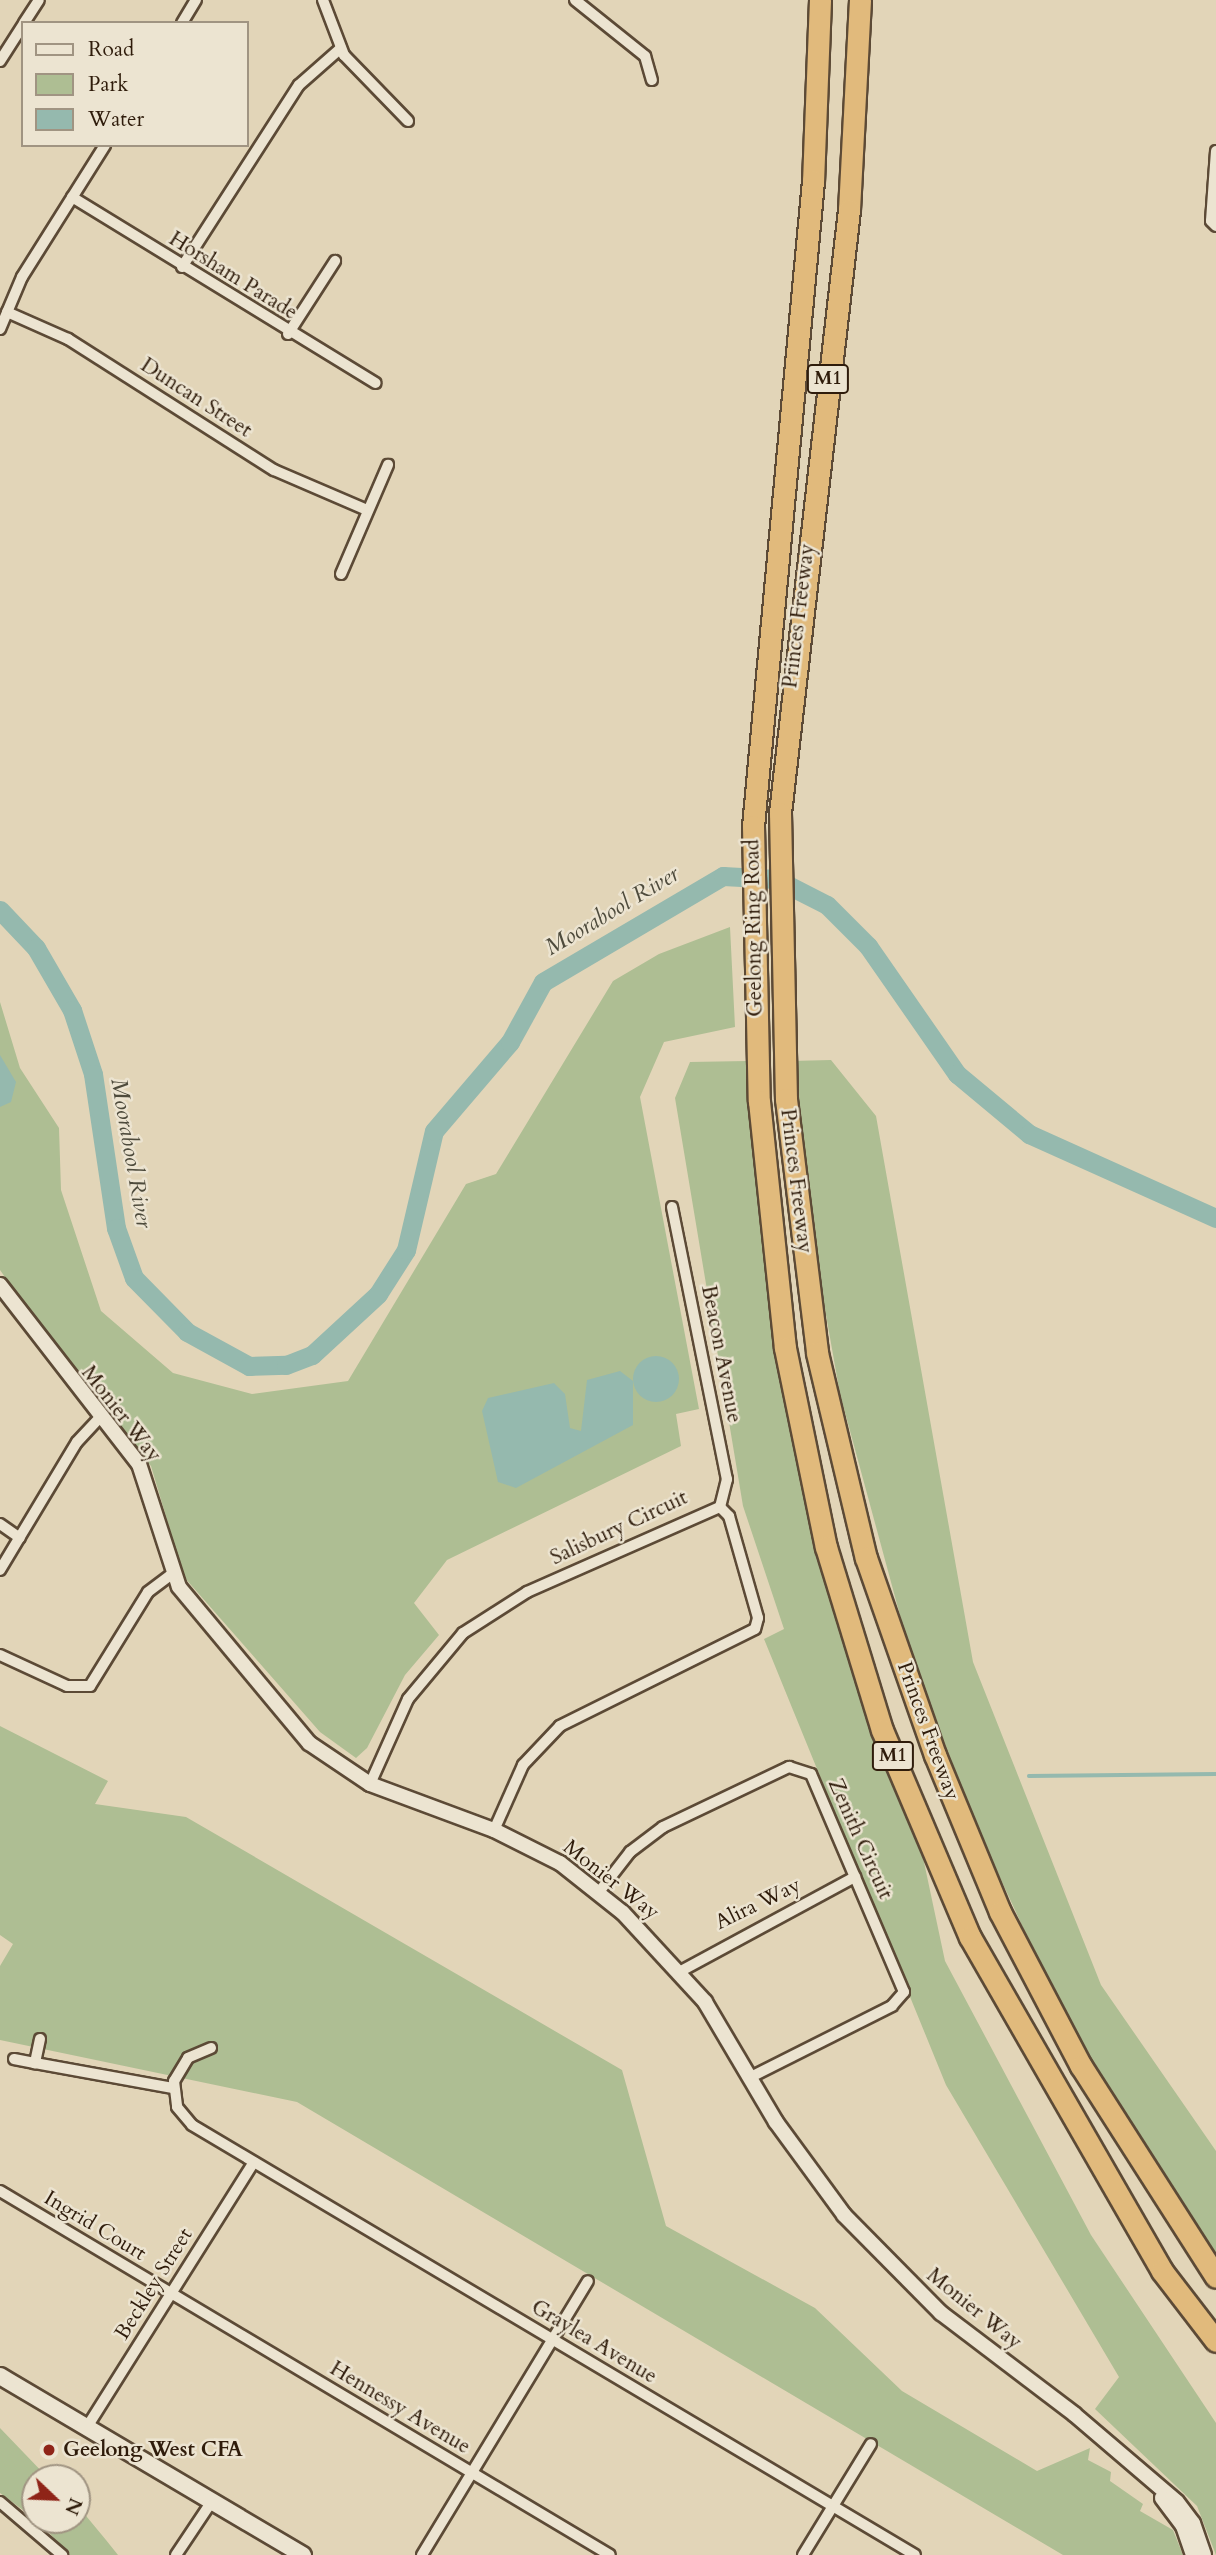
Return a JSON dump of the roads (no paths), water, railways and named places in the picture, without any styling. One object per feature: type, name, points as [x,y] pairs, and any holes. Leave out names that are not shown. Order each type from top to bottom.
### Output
[{"type":"highway","name":"Princes Freeway","points":[[756,755],[813,181],[820,0]]},
{"type":"highway","name":"Princes Freeway","points":[[860,0],[849,210],[783,757],[786,1099],[817,1353],[866,1558],[935,1755],[1000,1912],[1081,2066],[1216,2277]]},
{"type":"highway","name":"Geelong Ring Road","points":[[756,755],[759,1101]]},
{"type":"highway","name":"Princes Freeway","points":[[759,1101],[785,1348],[826,1547],[882,1730],[970,1937],[1054,2092],[1163,2271],[1216,2341]]},
{"type":"main road","points":[[0,2376],[303,2555]]},
{"type":"street","points":[[26,21],[39,0]]},
{"type":"street","points":[[183,21],[196,0]]},
{"type":"street","points":[[323,0],[341,48],[408,121]]},
{"type":"street","points":[[575,0],[645,55],[652,80]]},
{"type":"street","points":[[0,61],[21,29]]},
{"type":"street","points":[[182,267],[299,85],[341,48]]},
{"type":"street","points":[[0,329],[72,197],[104,147]]},
{"type":"street","points":[[1216,151],[1211,221],[1216,226]]},
{"type":"street","name":"Horsham Parade","points":[[72,197],[288,334],[375,383]]},
{"type":"street","points":[[288,334],[335,261]]},
{"type":"street","name":"Duncan Street","points":[[7,312],[68,339],[274,470],[368,510]]},
{"type":"street","points":[[341,574],[388,465]]},
{"type":"street","name":"Beacon Avenue","points":[[672,1207],[727,1479],[720,1507]]},
{"type":"street","name":"Monier Way","points":[[0,1285],[146,1478],[172,1574],[309,1743],[370,1784],[494,1830],[560,1863],[599,1892],[681,1971],[818,2183],[888,2264],[1185,2511],[1204,2555]]},
{"type":"street","points":[[0,1570],[77,1442],[100,1417]]},
{"type":"street","name":"Salisbury Circuit","points":[[370,1784],[408,1699],[463,1633],[527,1592],[720,1507],[729,1516],[758,1618],[755,1629],[560,1726],[523,1765],[494,1830]]},
{"type":"street","points":[[0,1524],[20,1538]]},
{"type":"street","points":[[0,1655],[67,1686],[90,1686],[148,1592],[172,1574]]},
{"type":"street","name":"Zenith Circuit","points":[[599,1892],[645,1839],[794,1766],[811,1774],[903,1981],[899,2001],[751,2077]]},
{"type":"street","name":"Alira Way","points":[[681,1971],[713,1948],[855,1877]]},
{"type":"street","points":[[35,2063],[40,2039]]},
{"type":"street","points":[[15,2059],[173,2088],[186,2061],[211,2049]]},
{"type":"street","name":"Graylea Avenue","points":[[173,2088],[188,2122],[915,2555]]},
{"type":"street","name":"Beckley Street","points":[[87,2427],[254,2162]]},
{"type":"street","name":"Ingrid Court","points":[[0,2192],[171,2294]]},
{"type":"street","points":[[422,2555],[588,2281]]},
{"type":"street","name":"Hennessy Avenue","points":[[171,2294],[610,2555]]},
{"type":"street","points":[[803,2555],[871,2444]]},
{"type":"street","name":"Monier Way","points":[[1146,2477],[1184,2526],[1193,2555]]},
{"type":"street","points":[[176,2555],[212,2501]]},
{"type":"street","points":[[0,2502],[62,2555]]},
{"type":"water","points":[[0,1055],[16,1082],[11,1102],[0,1107]]},
{"type":"water","points":[[656,1356],[673,1362],[679,1379],[673,1396],[656,1402],[639,1396],[633,1379],[639,1362]]},
{"type":"water","points":[[620,1371],[633,1381],[633,1425],[516,1488],[498,1482],[482,1411],[488,1398],[554,1383],[565,1394],[570,1428],[581,1431],[587,1380]]},
{"type":"waterway","name":"Moorabool River","points":[[0,910],[36,948],[72,1010],[93,1074],[116,1228],[134,1278],[187,1332],[249,1366],[286,1365],[312,1355],[378,1294],[406,1250],[434,1131],[510,1042],[543,982],[723,876],[776,879],[827,905],[868,946],[957,1074],[1029,1134],[1216,1218]]},
{"type":"waterway","points":[[1029,1776],[1216,1774]]},
{"type":"place","name":"Geelong West CFA","points":[[49,2450]]}]
